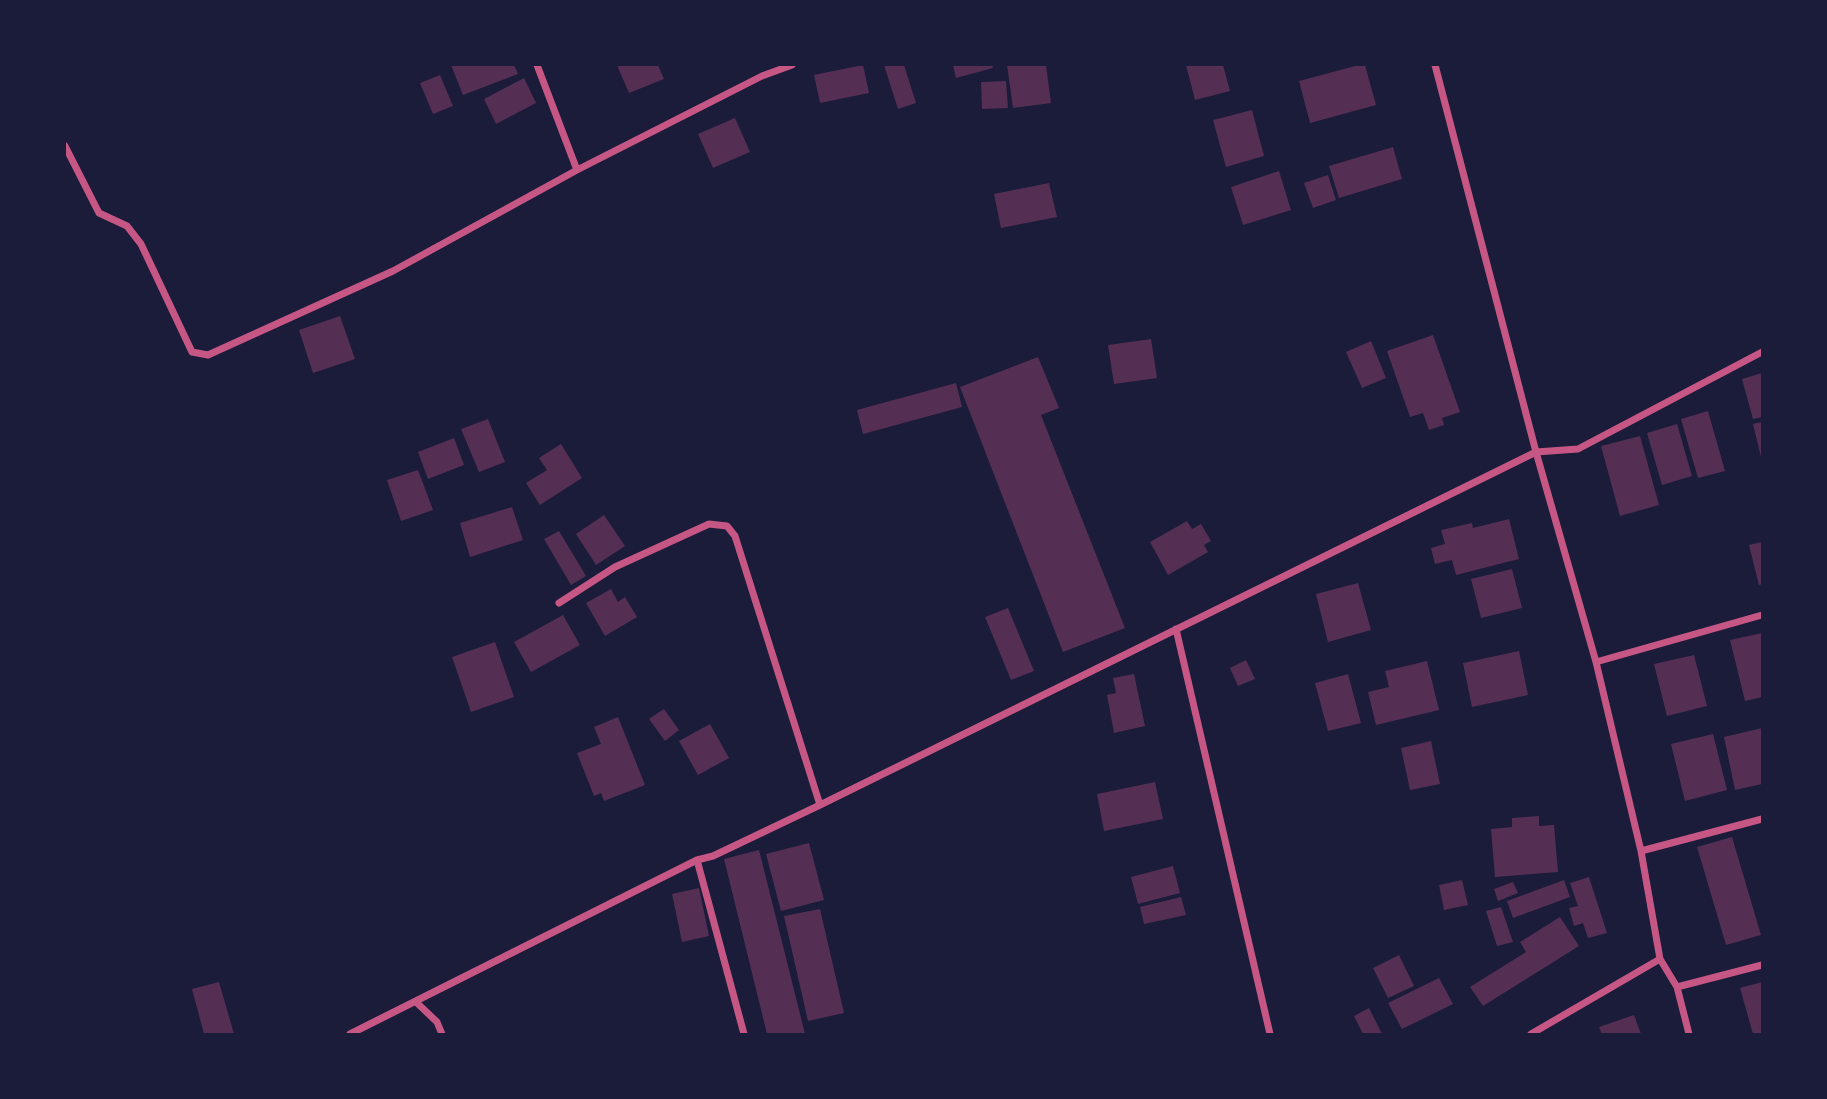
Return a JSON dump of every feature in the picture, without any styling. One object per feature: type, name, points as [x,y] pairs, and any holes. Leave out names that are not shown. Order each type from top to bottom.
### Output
[{"type":"street","points":[[537,65],[577,170]]},
{"type":"street","points":[[65,146],[99,213],[127,226],[141,244],[192,352],[208,355],[393,271],[577,170],[780,67],[792,65]]},
{"type":"street","points":[[1435,65],[1536,452],[1596,662],[1641,851],[1660,959],[1677,987],[1689,1034]]},
{"type":"street","points":[[350,1034],[697,860],[713,856],[820,805],[1536,452],[1577,449],[1762,352]]},
{"type":"street","points":[[559,603],[615,567],[709,524],[727,526],[735,536],[820,805]]},
{"type":"street","points":[[1596,662],[1762,615]]},
{"type":"street","points":[[1176,629],[1270,1034]]},
{"type":"street","points":[[1641,851],[1762,819]]},
{"type":"street","points":[[697,860],[744,1034]]},
{"type":"street","points":[[1531,1034],[1660,959]]},
{"type":"street","points":[[1677,987],[1762,965]]},
{"type":"street","points":[[416,1002],[437,1022],[442,1034]]},
{"type":"building","points":[[451,65],[514,65],[518,74],[463,95]]},
{"type":"building","points":[[617,65],[658,65],[664,79],[629,93]]},
{"type":"building","points":[[863,65],[869,93],[820,103],[814,75]]},
{"type":"building","points":[[884,65],[904,65],[916,103],[898,109]]},
{"type":"building","points":[[953,65],[992,65],[993,68],[956,78]]},
{"type":"building","points":[[1007,65],[1046,65],[1051,103],[1013,108]]},
{"type":"building","points":[[1186,65],[1223,65],[1230,91],[1195,100]]},
{"type":"building","points":[[1365,65],[1376,105],[1310,123],[1299,81]]},
{"type":"building","points":[[440,75],[453,106],[433,114],[420,83]]},
{"type":"building","points":[[524,78],[536,103],[496,124],[484,99]]},
{"type":"building","points":[[1006,81],[1008,108],[982,109],[981,82]]},
{"type":"building","points":[[1252,110],[1264,156],[1226,167],[1213,120]]},
{"type":"building","points":[[735,118],[750,152],[713,168],[698,134]]},
{"type":"building","points":[[1393,147],[1402,179],[1339,198],[1329,166]]},
{"type":"building","points":[[1279,171],[1291,210],[1243,225],[1231,187]]},
{"type":"building","points":[[1328,175],[1336,200],[1313,208],[1304,183]]},
{"type":"building","points":[[1049,183],[1057,217],[1001,228],[994,194]]},
{"type":"building","points":[[340,316],[355,359],[313,373],[299,330]]},
{"type":"building","points":[[1433,335],[1460,412],[1442,418],[1444,425],[1429,430],[1423,413],[1410,417],[1387,351]]},
{"type":"building","points":[[1151,339],[1157,378],[1114,384],[1108,345]]},
{"type":"building","points":[[1371,341],[1386,378],[1362,388],[1346,352]]},
{"type":"building","points":[[1038,357],[1059,408],[1041,415],[1125,628],[1063,652],[960,387]]},
{"type":"building","points":[[1762,373],[1762,417],[1753,419],[1742,379]]},
{"type":"building","points":[[956,383],[962,407],[863,434],[857,410]]},
{"type":"building","points":[[1708,411],[1725,471],[1698,478],[1681,419]]},
{"type":"building","points":[[488,419],[505,462],[479,472],[461,429]]},
{"type":"building","points":[[1762,422],[1762,457],[1761,457],[1753,424]]},
{"type":"building","points":[[1677,424],[1692,476],[1662,485],[1647,433]]},
{"type":"building","points":[[1640,436],[1659,505],[1620,516],[1601,446]]},
{"type":"building","points":[[454,438],[464,465],[428,479],[418,452]]},
{"type":"building","points":[[561,444],[582,478],[540,505],[526,483],[547,470],[539,458]]},
{"type":"building","points":[[418,470],[433,510],[401,521],[387,480]]},
{"type":"building","points":[[512,507],[523,540],[470,557],[460,523]]},
{"type":"building","points":[[604,515],[625,546],[596,565],[576,534]]},
{"type":"building","points":[[1509,519],[1519,559],[1456,575],[1452,560],[1435,564],[1431,548],[1445,544],[1441,530],[1472,523],[1473,528]]},
{"type":"building","points":[[1187,521],[1192,529],[1201,524],[1211,541],[1204,545],[1208,552],[1168,575],[1150,542]]},
{"type":"building","points":[[559,531],[586,576],[571,585],[544,539]]},
{"type":"building","points":[[1762,542],[1762,584],[1759,585],[1749,545]]},
{"type":"building","points":[[1512,569],[1522,608],[1481,618],[1471,579]]},
{"type":"building","points":[[1358,583],[1371,630],[1328,642],[1316,594]]},
{"type":"building","points":[[611,589],[618,602],[625,597],[637,617],[605,636],[586,603]]},
{"type":"building","points":[[1008,608],[1034,671],[1011,680],[985,617]]},
{"type":"building","points":[[563,615],[580,645],[531,672],[514,642]]},
{"type":"building","points":[[1762,633],[1762,697],[1745,701],[1730,640]]},
{"type":"building","points":[[495,642],[514,697],[471,712],[452,657]]},
{"type":"building","points":[[1519,651],[1528,695],[1472,707],[1463,663]]},
{"type":"building","points":[[1694,655],[1707,706],[1667,716],[1654,664]]},
{"type":"building","points":[[1246,660],[1255,679],[1238,686],[1230,668]]},
{"type":"building","points":[[1427,661],[1439,710],[1376,725],[1368,692],[1389,687],[1385,671]]},
{"type":"building","points":[[1134,674],[1145,726],[1114,733],[1107,695],[1116,693],[1113,678]]},
{"type":"building","points":[[1348,674],[1361,723],[1328,731],[1315,683]]},
{"type":"building","points":[[664,709],[679,730],[665,741],[649,719]]},
{"type":"building","points":[[618,717],[645,785],[604,801],[601,793],[594,796],[577,753],[601,744],[594,727]]},
{"type":"building","points":[[710,724],[729,758],[698,775],[679,741]]},
{"type":"building","points":[[1762,728],[1762,784],[1735,790],[1724,737]]},
{"type":"building","points":[[1713,734],[1727,790],[1685,801],[1671,744]]},
{"type":"building","points":[[1431,741],[1440,784],[1410,790],[1401,748]]},
{"type":"building","points":[[1155,782],[1163,819],[1104,831],[1097,794]]},
{"type":"building","points":[[1539,816],[1539,826],[1554,825],[1558,872],[1495,877],[1491,829],[1512,827],[1512,818]]},
{"type":"building","points":[[1732,837],[1761,935],[1726,945],[1697,847]]},
{"type":"building","points":[[809,843],[824,900],[781,911],[766,854]]},
{"type":"building","points":[[759,850],[805,1034],[767,1034],[724,859]]},
{"type":"building","points":[[1173,866],[1180,893],[1138,904],[1131,877]]},
{"type":"building","points":[[1589,877],[1607,933],[1588,938],[1583,923],[1574,926],[1569,908],[1578,906],[1570,883]]},
{"type":"building","points":[[1462,880],[1468,905],[1444,910],[1439,885]]},
{"type":"building","points":[[1564,880],[1570,897],[1513,918],[1507,901]]},
{"type":"building","points":[[1513,882],[1518,893],[1498,901],[1494,889]]},
{"type":"building","points":[[699,888],[709,936],[682,942],[672,894]]},
{"type":"building","points":[[1181,897],[1186,915],[1144,924],[1140,907]]},
{"type":"building","points":[[1501,907],[1513,942],[1497,946],[1486,911]]},
{"type":"building","points":[[820,909],[844,1013],[808,1021],[784,916]]},
{"type":"building","points":[[1560,917],[1579,946],[1483,1006],[1470,987],[1526,952],[1520,942]]},
{"type":"building","points":[[1399,955],[1414,986],[1388,998],[1373,968]]},
{"type":"building","points":[[1439,978],[1453,1004],[1402,1029],[1388,1003]]},
{"type":"building","points":[[219,982],[234,1034],[204,1034],[192,989]]},
{"type":"building","points":[[1762,982],[1762,1034],[1753,1034],[1740,988]]},
{"type":"building","points":[[1369,1008],[1382,1034],[1363,1034],[1354,1016]]},
{"type":"building","points":[[1634,1015],[1641,1034],[1602,1034],[1599,1027]]}]
